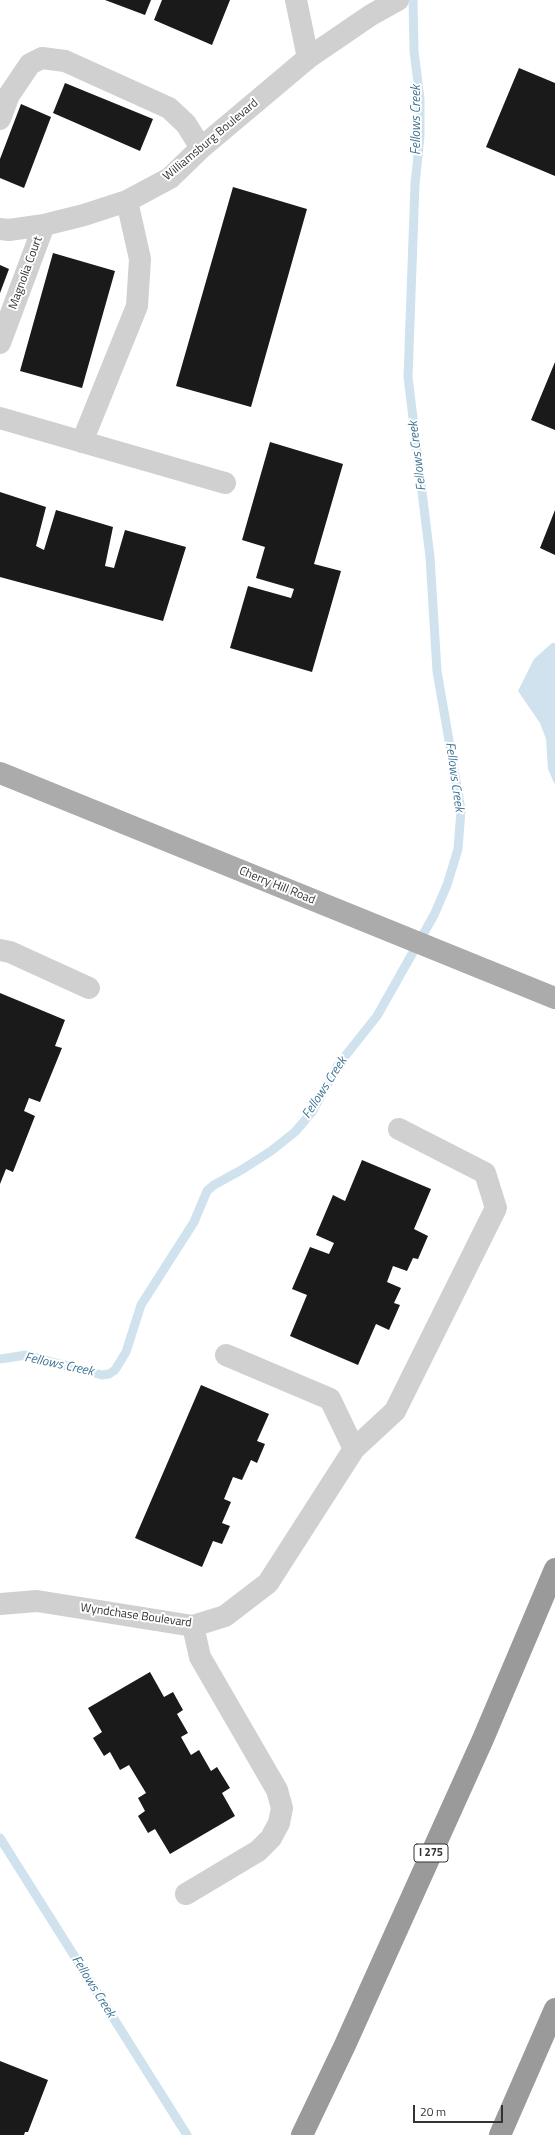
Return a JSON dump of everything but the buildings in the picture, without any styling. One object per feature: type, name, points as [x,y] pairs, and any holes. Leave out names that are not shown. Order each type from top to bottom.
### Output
[{"type":"highway","name":"I 275","points":[[302,2135],[345,2045],[479,1746],[555,1569]]},
{"type":"highway","points":[[500,2135],[555,2009]]},
{"type":"main road","name":"Cherry Hill Road","points":[[0,773],[555,998]]},
{"type":"street","points":[[296,0],[308,58]]},
{"type":"street","name":"Williamsburg Boulevard","points":[[0,229],[9,230],[44,225],[127,200],[170,178],[201,148],[308,58],[371,15],[398,0]]},
{"type":"street","points":[[0,119],[9,95],[30,64],[42,58],[65,61],[169,108],[186,124],[201,148]]},
{"type":"street","points":[[82,442],[137,306],[140,259],[127,200]]},
{"type":"street","name":"Magnolia Court","points":[[0,343],[44,225]]},
{"type":"street","points":[[0,418],[225,483]]},
{"type":"street","points":[[0,950],[10,952],[89,988]]},
{"type":"street","name":"Wyndchase Boulevard","points":[[0,1604],[37,1601],[193,1626],[225,1616],[268,1583],[354,1449],[395,1411],[496,1208],[485,1173],[399,1129]]},
{"type":"street","points":[[226,1355],[330,1399],[354,1449]]},
{"type":"street","points":[[186,1894],[258,1851],[271,1838],[279,1823],[282,1808],[277,1790],[200,1657],[193,1626]]},
{"type":"water","points":[[552,643],[555,643],[555,785],[548,769],[546,739],[540,723],[518,691],[534,659]]},
{"type":"waterway","name":"Fellows Creek","points":[[0,1359],[26,1355],[102,1375],[109,1374],[115,1370],[126,1352],[141,1305],[194,1222],[207,1191],[214,1185],[271,1151],[295,1132],[312,1112],[338,1065],[377,1016],[434,915],[447,885],[458,849],[461,810],[437,671],[430,557],[408,377],[415,184],[420,136],[420,99],[414,51],[413,0]]},
{"type":"waterway","name":"Fellows Creek","points":[[0,1838],[187,2135]]}]
